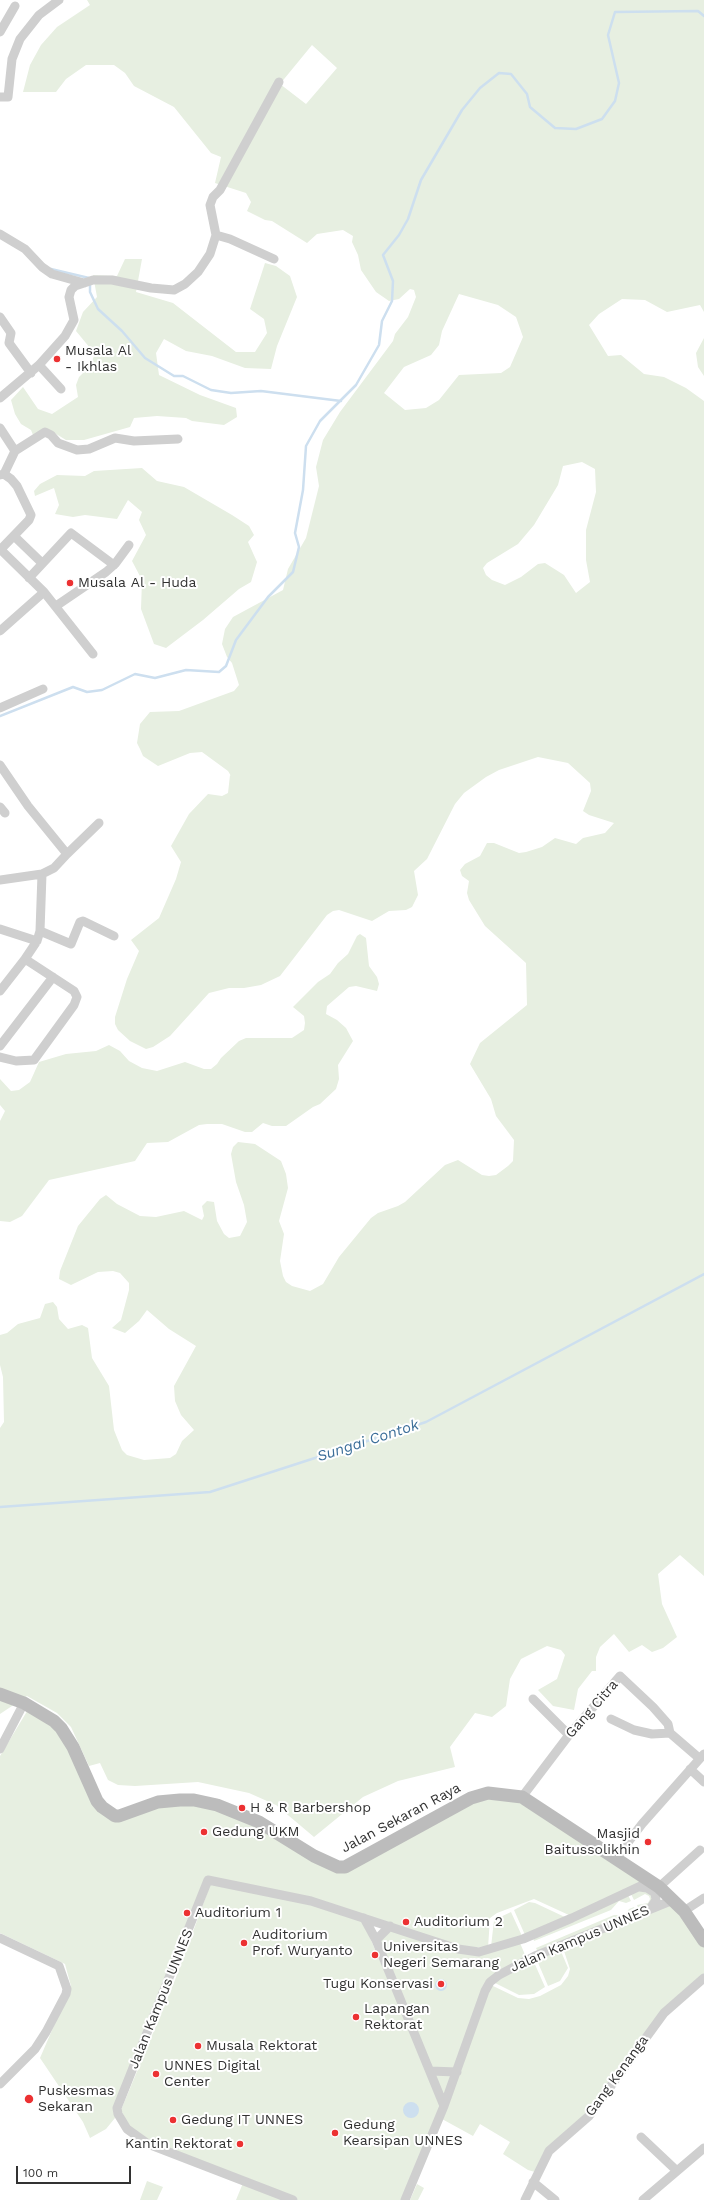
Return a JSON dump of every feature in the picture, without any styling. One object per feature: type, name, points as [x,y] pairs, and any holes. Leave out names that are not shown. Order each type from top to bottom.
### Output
[{"type":"main road","name":"Jalan Sekaran Raya","points":[[0,1694],[24,1703],[54,1721],[61,1728],[73,1747],[97,1801],[108,1813],[119,1816],[158,1802],[180,1800],[194,1800],[217,1805],[259,1822],[314,1856],[338,1867],[352,1865],[471,1798],[488,1794],[522,1797]]},
{"type":"main road","points":[[522,1797],[616,1858],[650,1885],[673,1900],[684,1911],[704,1941]]},
{"type":"street","points":[[0,96],[8,97],[12,59],[20,39],[39,14],[59,0]]},
{"type":"street","points":[[0,32],[15,6]]},
{"type":"street","points":[[0,398],[40,365],[65,336],[74,320],[69,297],[76,286],[88,282],[112,280],[151,288],[174,290],[186,284],[198,272],[210,254],[216,235],[210,205],[213,197],[220,190],[279,82]]},
{"type":"street","points":[[0,234],[25,249],[47,271],[56,276],[88,282]]},
{"type":"street","points":[[216,235],[230,239],[274,259]]},
{"type":"street","points":[[0,317],[11,333],[9,343],[31,373]]},
{"type":"street","points":[[40,365],[61,389]]},
{"type":"street","points":[[0,428],[15,451]]},
{"type":"street","points":[[93,654],[44,592],[0,550],[27,523],[31,515],[17,486],[2,474],[15,451],[45,432],[66,448],[77,450],[89,449],[115,438],[134,441],[178,439]]},
{"type":"street","points":[[29,578],[71,533],[114,565]]},
{"type":"street","points":[[14,536],[42,563]]},
{"type":"street","points":[[56,606],[114,565],[129,545]]},
{"type":"street","points":[[0,631],[44,592]]},
{"type":"street","points":[[0,708],[44,689]]},
{"type":"street","points":[[0,765],[28,806],[67,854]]},
{"type":"street","points":[[0,880],[42,874],[54,868],[99,823]]},
{"type":"street","points":[[0,991],[37,941],[40,931],[42,874]]},
{"type":"street","points":[[40,931],[71,944],[82,921],[114,936]]},
{"type":"street","points":[[0,929],[37,941]]},
{"type":"street","points":[[0,1057],[26,1062],[34,1060],[74,1005],[77,997],[74,991],[25,959]]},
{"type":"street","points":[[0,1046],[53,977]]},
{"type":"street","name":"Gang Citra","points":[[522,1797],[569,1734],[621,1676],[663,1718],[668,1724],[670,1733],[702,1756]]},
{"type":"street","points":[[534,1699],[569,1734]]},
{"type":"street","points":[[1,1744],[24,1703]]},
{"type":"street","points":[[611,1719],[634,1730],[652,1734],[670,1733]]},
{"type":"street","points":[[616,1858],[702,1756]]},
{"type":"street","points":[[690,1769],[704,1782]]},
{"type":"street","name":"Jalan Kampus UNNES","points":[[288,2199],[148,2144],[127,2129],[118,2114],[118,2108],[208,1880],[311,1901],[458,1949],[484,1951],[565,1921],[650,1885],[700,1850]]},
{"type":"street","points":[[650,1885],[647,1888],[655,1893],[656,1900],[650,1909]]},
{"type":"street","points":[[684,1911],[704,1898]]},
{"type":"street","name":"Jalan Kampus UNNES","points":[[405,2200],[444,2106],[485,1991],[494,1978],[535,1956],[673,1900]]},
{"type":"street","points":[[364,1918],[376,1940],[444,2106]]},
{"type":"street","points":[[376,1940],[390,1926]]},
{"type":"street","points":[[0,1938],[59,1966],[67,1989],[66,1994],[46,2032],[35,2048],[2,2079]]},
{"type":"street","name":"Gang Kenanga","points":[[525,2200],[549,2151],[589,2116],[664,2013],[704,1978]]},
{"type":"street","points":[[430,2070],[457,2072]]},
{"type":"street","points":[[641,2137],[677,2171]]},
{"type":"street","points":[[643,2200],[704,2148]]},
{"type":"street","points":[[533,2182],[555,2200]]},
{"type":"shaded area","points":[[87,0],[704,0],[704,312],[700,305],[667,312],[645,300],[622,299],[599,314],[589,325],[608,356],[621,355],[644,374],[664,377],[686,388],[704,401],[704,1576],[680,1555],[658,1574],[662,1604],[677,1637],[663,1648],[652,1652],[642,1645],[629,1652],[614,1634],[600,1647],[596,1657],[596,1671],[592,1671],[578,1689],[574,1710],[553,1706],[538,1690],[557,1679],[565,1655],[561,1650],[547,1646],[521,1659],[510,1679],[506,1706],[492,1717],[475,1713],[450,1747],[455,1767],[398,1781],[363,1797],[314,1837],[276,1805],[249,1793],[198,1782],[135,1786],[118,1785],[108,1780],[100,1763],[89,1766],[71,1727],[57,1713],[27,1696],[0,1714],[0,1428],[4,1422],[3,1377],[0,1365],[0,1335],[7,1333],[18,1324],[40,1318],[45,1304],[53,1302],[57,1307],[59,1319],[68,1329],[82,1325],[88,1328],[92,1358],[109,1386],[114,1430],[122,1450],[127,1455],[144,1460],[170,1458],[176,1454],[182,1441],[194,1430],[181,1415],[175,1401],[174,1386],[196,1346],[169,1329],[147,1310],[139,1321],[125,1333],[112,1328],[121,1320],[129,1290],[129,1283],[120,1273],[113,1271],[98,1272],[71,1285],[59,1279],[60,1271],[78,1226],[100,1199],[106,1195],[117,1204],[140,1216],[156,1217],[184,1211],[202,1220],[204,1216],[202,1206],[207,1201],[214,1202],[217,1221],[224,1234],[229,1238],[240,1236],[247,1222],[244,1205],[236,1182],[231,1154],[233,1147],[238,1142],[255,1144],[281,1161],[286,1174],[288,1188],[279,1221],[284,1234],[280,1261],[283,1276],[286,1282],[292,1286],[310,1291],[323,1284],[339,1257],[371,1218],[378,1213],[405,1202],[445,1165],[458,1160],[482,1175],[489,1176],[496,1175],[508,1166],[513,1161],[514,1140],[496,1116],[491,1099],[470,1064],[480,1043],[527,1005],[526,963],[485,926],[469,900],[467,893],[469,881],[462,876],[460,870],[465,864],[480,856],[487,843],[494,843],[519,853],[526,852],[542,847],[555,838],[576,844],[583,838],[605,833],[614,823],[589,815],[583,811],[591,791],[590,783],[568,763],[538,757],[499,770],[486,777],[464,793],[455,804],[427,859],[414,871],[418,895],[412,907],[406,910],[389,911],[372,921],[339,910],[333,911],[327,915],[280,976],[261,985],[244,988],[229,988],[209,993],[170,1036],[153,1047],[146,1049],[130,1041],[118,1030],[115,1024],[115,1017],[127,979],[139,951],[131,940],[159,918],[176,879],[181,862],[171,846],[189,814],[208,794],[222,796],[228,793],[230,775],[231,776],[228,771],[202,752],[190,753],[158,766],[143,756],[137,743],[140,724],[150,712],[179,711],[234,691],[239,685],[232,663],[227,657],[222,644],[225,629],[233,617],[283,590],[288,569],[306,538],[319,486],[316,467],[323,440],[340,412],[393,341],[395,334],[408,317],[416,297],[414,290],[410,289],[399,299],[389,301],[376,292],[361,270],[358,255],[352,242],[353,236],[343,230],[317,234],[307,243],[272,221],[265,220],[247,211],[251,202],[246,193],[215,183],[221,157],[211,153],[174,107],[134,86],[125,73],[114,65],[86,65],[66,79],[56,92],[23,92],[30,65],[41,45],[57,27],[90,5]],"holes":[[[312,45],[337,68],[306,104],[280,84]],[[459,294],[498,305],[516,317],[523,337],[510,367],[501,373],[459,375],[439,400],[426,408],[405,410],[384,393],[404,367],[431,355],[439,345],[442,331]],[[582,462],[595,469],[596,492],[586,530],[586,560],[590,582],[576,593],[564,575],[545,563],[538,564],[521,577],[505,585],[492,580],[486,575],[483,568],[487,563],[518,544],[534,525],[558,485],[563,466]]]},
{"type":"shaded area","points":[[125,259],[142,259],[136,292],[173,303],[236,352],[255,352],[267,333],[264,319],[250,309],[265,263],[276,266],[290,276],[297,297],[277,346],[271,369],[245,368],[212,356],[186,351],[164,339],[156,353],[159,375],[200,395],[236,408],[237,417],[224,425],[192,421],[186,418],[157,416],[134,418],[130,427],[84,440],[66,440],[48,429],[33,435],[31,430],[21,424],[15,414],[11,400],[23,387],[38,409],[52,414],[78,397],[76,385],[79,377],[89,367],[95,354],[76,331],[83,312],[97,297],[93,275],[117,276]]},
{"type":"shaded area","points":[[704,338],[704,376],[698,367],[696,353]]},
{"type":"shaded area","points":[[142,468],[157,481],[184,487],[232,515],[249,526],[254,535],[248,542],[257,562],[251,582],[239,589],[203,620],[166,648],[154,644],[141,609],[142,580],[132,561],[146,535],[139,520],[142,512],[128,500],[117,519],[85,515],[73,517],[55,514],[59,505],[54,488],[35,496],[34,491],[40,484],[57,475],[85,476],[94,471]]},
{"type":"shaded area","points":[[360,934],[366,938],[369,966],[377,977],[379,984],[377,991],[356,986],[349,987],[327,1006],[326,1014],[337,1020],[346,1028],[353,1041],[338,1065],[339,1079],[336,1089],[320,1104],[313,1107],[286,1126],[272,1126],[263,1123],[252,1132],[245,1132],[222,1124],[207,1124],[199,1125],[168,1142],[147,1143],[135,1161],[49,1180],[22,1216],[10,1222],[0,1221],[0,1121],[5,1111],[0,1105],[0,1079],[11,1091],[19,1090],[30,1082],[39,1062],[66,1054],[96,1051],[109,1045],[120,1051],[129,1061],[142,1068],[157,1071],[185,1062],[204,1069],[211,1069],[239,1041],[246,1038],[292,1038],[304,1030],[305,1023],[304,1016],[293,1007],[318,982],[330,974],[338,963],[348,954],[357,936]]},
{"type":"shaded area","points":[[29,1708],[60,1728],[103,1812],[172,1804],[214,1807],[339,1869],[472,1801],[486,1798],[521,1800],[645,1880],[571,1916],[534,1899],[497,1913],[490,1918],[488,1948],[459,1946],[310,1899],[207,1878],[116,2108],[115,2118],[106,2129],[90,2138],[83,2122],[40,2058],[71,1986],[65,1964],[0,1933],[0,1756]]},
{"type":"shaded area","points":[[211,1883],[311,1903],[362,1919],[442,2106],[403,2200],[298,2200],[149,2141],[130,2128],[121,2110],[175,1980]]},
{"type":"shaded area","points":[[640,1890],[651,1893],[652,1902],[639,1911],[637,1905],[648,1903],[650,1899],[649,1896],[645,1894],[634,1900],[631,1894]]},
{"type":"shaded area","points":[[628,1895],[631,1901],[626,1903],[619,1901],[611,1910],[534,1941],[533,1937]]},
{"type":"shaded area","points":[[529,1902],[535,1903],[567,1918],[525,1935],[514,1910]]},
{"type":"shaded area","points":[[669,1905],[674,1906],[704,1946],[704,1975],[658,2016],[599,2098],[535,2172],[528,2170],[503,2154],[510,2142],[480,2124],[473,2136],[442,2119],[491,1985],[518,1998],[529,1999],[540,1996],[561,1985],[568,1976],[570,1969],[563,1948]]},
{"type":"shaded area","points":[[634,1907],[636,1912],[538,1952],[536,1948],[614,1915],[625,1915],[629,1909]]},
{"type":"shaded area","points":[[511,1912],[522,1936],[491,1947],[494,1920]]},
{"type":"shaded area","points":[[390,1927],[460,1951],[520,1943],[526,1957],[497,1973],[456,2070],[432,2069],[378,1940]]},
{"type":"shaded area","points":[[560,1949],[568,1968],[560,1981],[548,1986],[536,1958]]},
{"type":"shaded area","points":[[533,1960],[545,1987],[534,1994],[519,1995],[493,1982]]},
{"type":"shaded area","points":[[433,2073],[454,2074],[444,2100]]},
{"type":"shaded area","points":[[147,2181],[163,2187],[157,2200],[140,2200]]},
{"type":"shaded area","points":[[243,2183],[283,2200],[236,2200]]},
{"type":"shaded area","points":[[417,2184],[424,2188],[418,2200],[410,2200]]},
{"type":"water","points":[[441,1979],[445,1981],[447,1985],[445,1989],[441,1991],[437,1989],[435,1985],[437,1981]]},
{"type":"water","points":[[411,2102],[417,2104],[419,2110],[417,2116],[411,2118],[405,2116],[403,2110],[405,2104]]},
{"type":"waterway","points":[[0,716],[73,687],[87,692],[102,690],[135,674],[155,678],[186,670],[219,672],[226,666],[236,640],[268,597],[293,572],[299,547],[295,533],[303,490],[306,446],[320,421],[356,385],[379,345],[382,321],[392,301],[393,281],[383,255],[399,235],[408,219],[421,180],[462,110],[480,88],[499,73],[511,74],[527,94],[530,107],[555,128],[576,129],[602,119],[615,101],[619,83],[608,35],[615,12],[698,11],[704,16]]},
{"type":"waterway","points":[[51,269],[89,278]]},
{"type":"waterway","points":[[90,283],[90,292],[98,309],[122,331],[145,358],[174,376],[183,376],[211,390],[231,393],[261,391],[341,401]]},
{"type":"waterway","name":"Sungai Contok","points":[[0,1507],[210,1492],[426,1422],[704,1274]]},
{"type":"place","name":"Musala Al - Ikhlas","points":[[57,359]]},
{"type":"place","name":"Musala Al - Huda","points":[[70,583]]},
{"type":"place","name":"H & R Barbershop","points":[[242,1808]]},
{"type":"place","name":"Gedung UKM","points":[[204,1832]]},
{"type":"place","name":"Masjid Baitussolikhin","points":[[648,1842]]},
{"type":"place","name":"Auditorium 1","points":[[187,1913]]},
{"type":"place","name":"Auditorium 2","points":[[406,1922]]},
{"type":"place","name":"Auditorium Prof. Wuryanto","points":[[244,1943]]},
{"type":"place","name":"Universitas Negeri Semarang","points":[[375,1955]]},
{"type":"place","name":"Tugu Konservasi","points":[[441,1984]]},
{"type":"place","name":"Lapangan Rektorat","points":[[356,2017]]},
{"type":"place","name":"Musala Rektorat","points":[[198,2046]]},
{"type":"place","name":"UNNES Digital Center","points":[[156,2074]]},
{"type":"place","name":"Puskesmas Sekaran","points":[[29,2099]]},
{"type":"place","name":"Gedung IT UNNES","points":[[173,2120]]},
{"type":"place","name":"Gedung Kearsipan UNNES","points":[[335,2133]]},
{"type":"place","name":"Kantin Rektorat","points":[[240,2144]]}]
